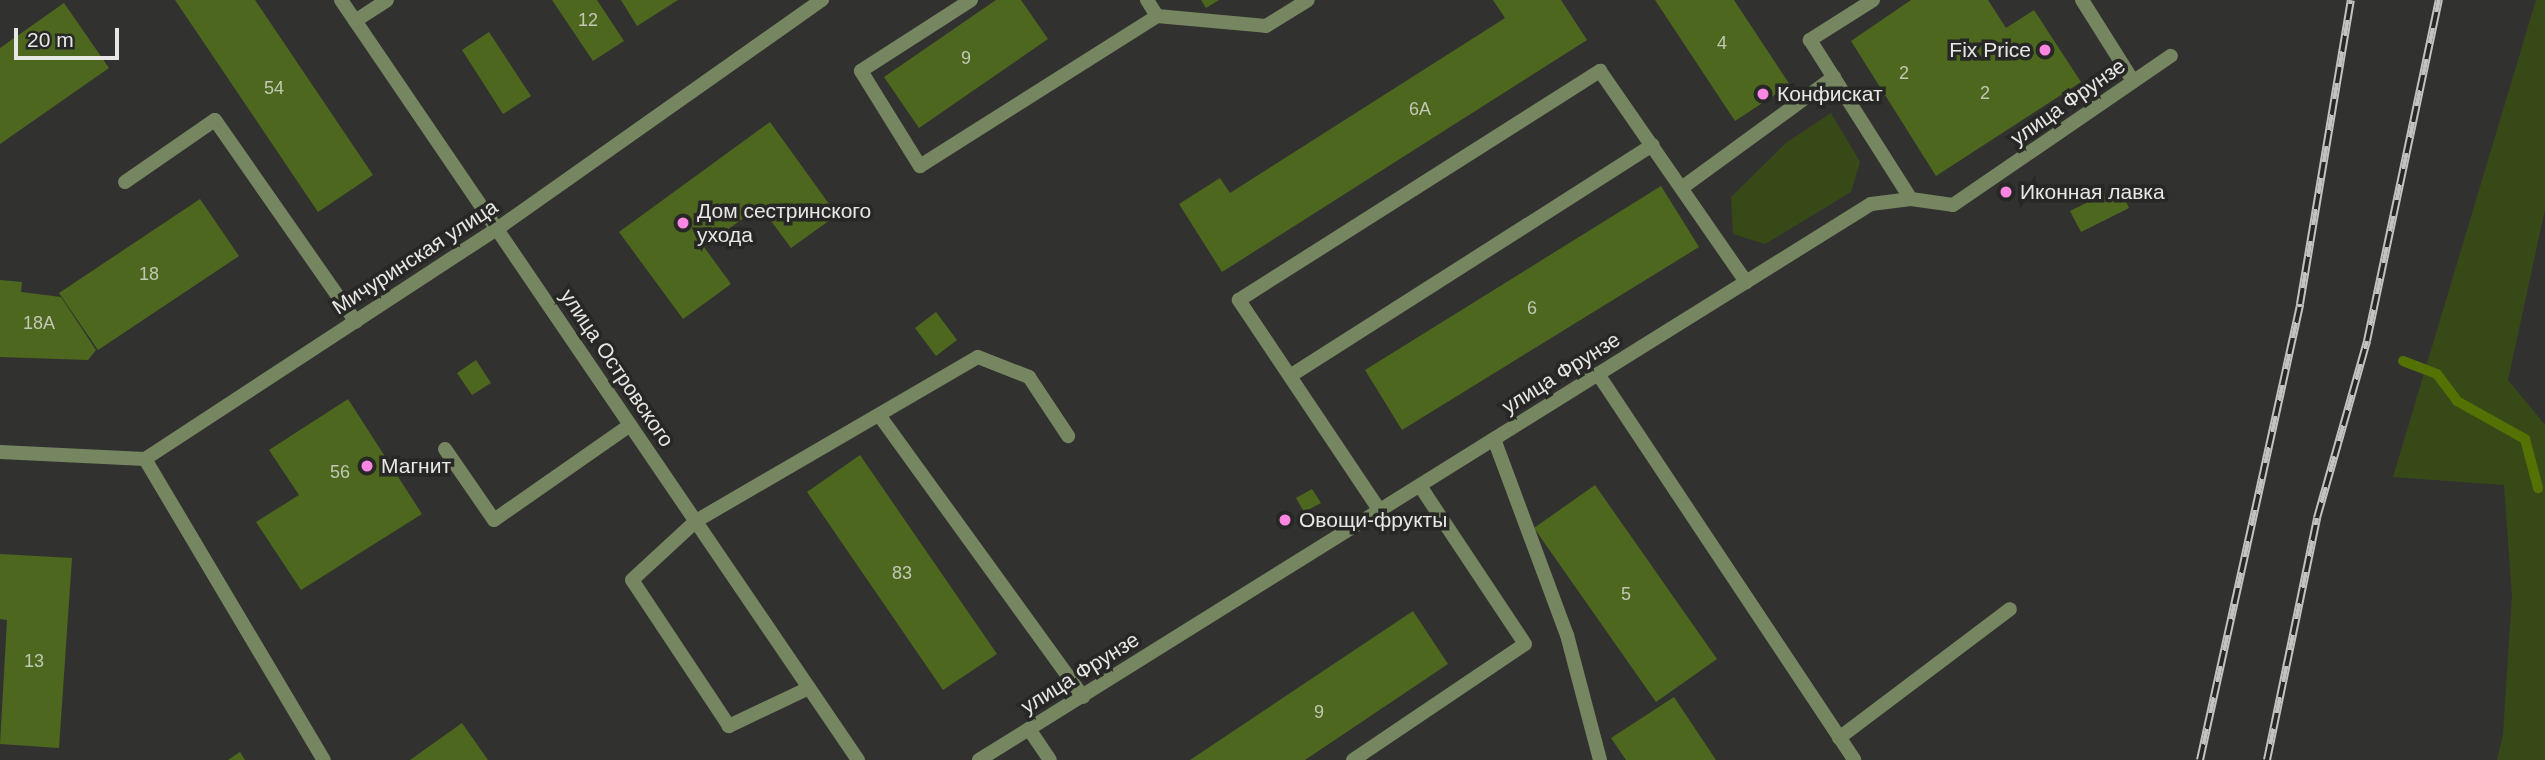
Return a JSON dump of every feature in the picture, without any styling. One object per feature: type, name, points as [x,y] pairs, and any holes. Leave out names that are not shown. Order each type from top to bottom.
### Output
[{"type":"street","name":"улица Островского","points":[[341,0],[858,760]]},
{"type":"street","points":[[355,21],[387,0]]},
{"type":"street","name":"Мичуринская улица","points":[[145,458],[497,229],[822,0]]},
{"type":"street","points":[[971,0],[860,71],[920,166],[1157,16],[1266,26],[1308,0]]},
{"type":"street","points":[[1147,0],[1157,16]]},
{"type":"street","points":[[1873,0],[1810,40],[1911,198]]},
{"type":"street","points":[[2082,0],[2133,81]]},
{"type":"street","name":"улица Фрунзе","points":[[979,760],[1871,204],[1911,198],[1953,205],[2171,56]]},
{"type":"street","points":[[1380,511],[1239,300],[1600,71],[1683,187],[1746,282]]},
{"type":"street","points":[[1683,187],[1834,77]]},
{"type":"street","points":[[125,182],[215,120],[356,322]]},
{"type":"street","points":[[1290,376],[1653,145]]},
{"type":"street","points":[[809,688],[729,726],[632,580],[696,521],[978,357],[1028,377],[1068,436]]},
{"type":"street","points":[[1598,374],[1854,760]]},
{"type":"street","points":[[879,415],[1083,697]]},
{"type":"street","points":[[445,449],[494,520],[631,425]]},
{"type":"street","points":[[1494,439],[1567,635],[1600,760]]},
{"type":"street","points":[[0,452],[145,458],[324,760]]},
{"type":"street","points":[[1353,760],[1525,644],[1420,486]]},
{"type":"street","points":[[1839,738],[2010,609]]},
{"type":"street","points":[[1029,729],[1050,760]]},
{"type":"green space","points":[[2536,0],[2545,0],[2545,209],[2508,380],[2545,425],[2545,760],[2497,760],[2503,734],[2512,596],[2504,485],[2393,477]]},
{"type":"green space","points":[[1831,113],[1860,162],[1851,192],[1765,244],[1733,234],[1731,197],[1786,143]]},
{"type":"building","points":[[175,0],[255,0],[373,175],[318,212]]},
{"type":"building","points":[[552,0],[597,0],[624,41],[593,61]]},
{"type":"building","points":[[621,0],[678,0],[637,26]]},
{"type":"building","points":[[996,0],[1021,0],[1048,39],[919,128],[884,77]]},
{"type":"building","points":[[1201,0],[1219,0],[1206,8]]},
{"type":"building","points":[[1493,0],[1561,0],[1587,40],[1222,272],[1179,204],[1220,178],[1230,193],[1505,18]]},
{"type":"building","points":[[1655,0],[1734,0],[1790,85],[1735,121]]},
{"type":"building","points":[[1911,0],[1988,0],[2006,28],[2034,10],[2081,82],[1936,176],[1851,41]]},
{"type":"building","points":[[64,3],[109,68],[0,144],[0,48]]},
{"type":"building","points":[[489,32],[531,96],[503,114],[462,50]]},
{"type":"building","name":"Дом сестринского ухода","points":[[770,122],[837,215],[791,248],[760,206],[704,247],[731,284],[683,319],[619,232]]},
{"type":"building","name":"Иконная лавка","points":[[2008,183],[2014,194],[2004,200],[1998,190]]},
{"type":"building","points":[[1661,186],[1699,247],[1402,430],[1365,370]]},
{"type":"building","points":[[2119,187],[2129,208],[2081,232],[2070,211]]},
{"type":"building","points":[[200,199],[239,256],[98,350],[59,293]]},
{"type":"building","points":[[0,280],[22,282],[21,292],[61,297],[96,350],[88,360],[0,357]]},
{"type":"building","points":[[936,312],[957,340],[936,356],[915,328]]},
{"type":"building","points":[[476,360],[491,383],[472,395],[457,373]]},
{"type":"building","points":[[348,399],[422,514],[301,590],[256,522],[299,495],[269,450]]},
{"type":"building","points":[[860,455],[997,654],[943,690],[807,492]]},
{"type":"building","points":[[1595,485],[1717,659],[1656,702],[1534,528]]},
{"type":"building","points":[[1312,489],[1321,503],[1304,512],[1296,498]]},
{"type":"building","points":[[1288,514],[1293,522],[1284,528],[1278,520]]},
{"type":"building","points":[[0,554],[72,558],[59,748],[0,744],[7,620],[0,619]]},
{"type":"building","points":[[1413,611],[1448,664],[1305,760],[1190,760]]},
{"type":"building","points":[[1674,697],[1716,760],[1626,760],[1611,738]]},
{"type":"building","points":[[462,723],[488,760],[410,760]]},
{"type":"building","points":[[240,752],[245,760],[228,760]]},
{"type":"waterway","points":[[2403,361],[2437,374],[2457,401],[2525,439],[2538,488]]},
{"type":"railway","points":[[2200,760],[2300,304],[2351,0]]},
{"type":"railway","points":[[2267,760],[2317,518],[2367,341],[2439,0]]},
{"type":"place","name":"Fix Price","points":[[2045,50]]},
{"type":"place","name":"Конфискат","points":[[1763,94]]},
{"type":"place","name":"Иконная лавка","points":[[2006,192]]},
{"type":"place","name":"Дом сестринского ухода","points":[[683,223]]},
{"type":"place","name":"Магнит","points":[[367,466]]},
{"type":"place","name":"Овощи-фрукты","points":[[1285,520]]}]
